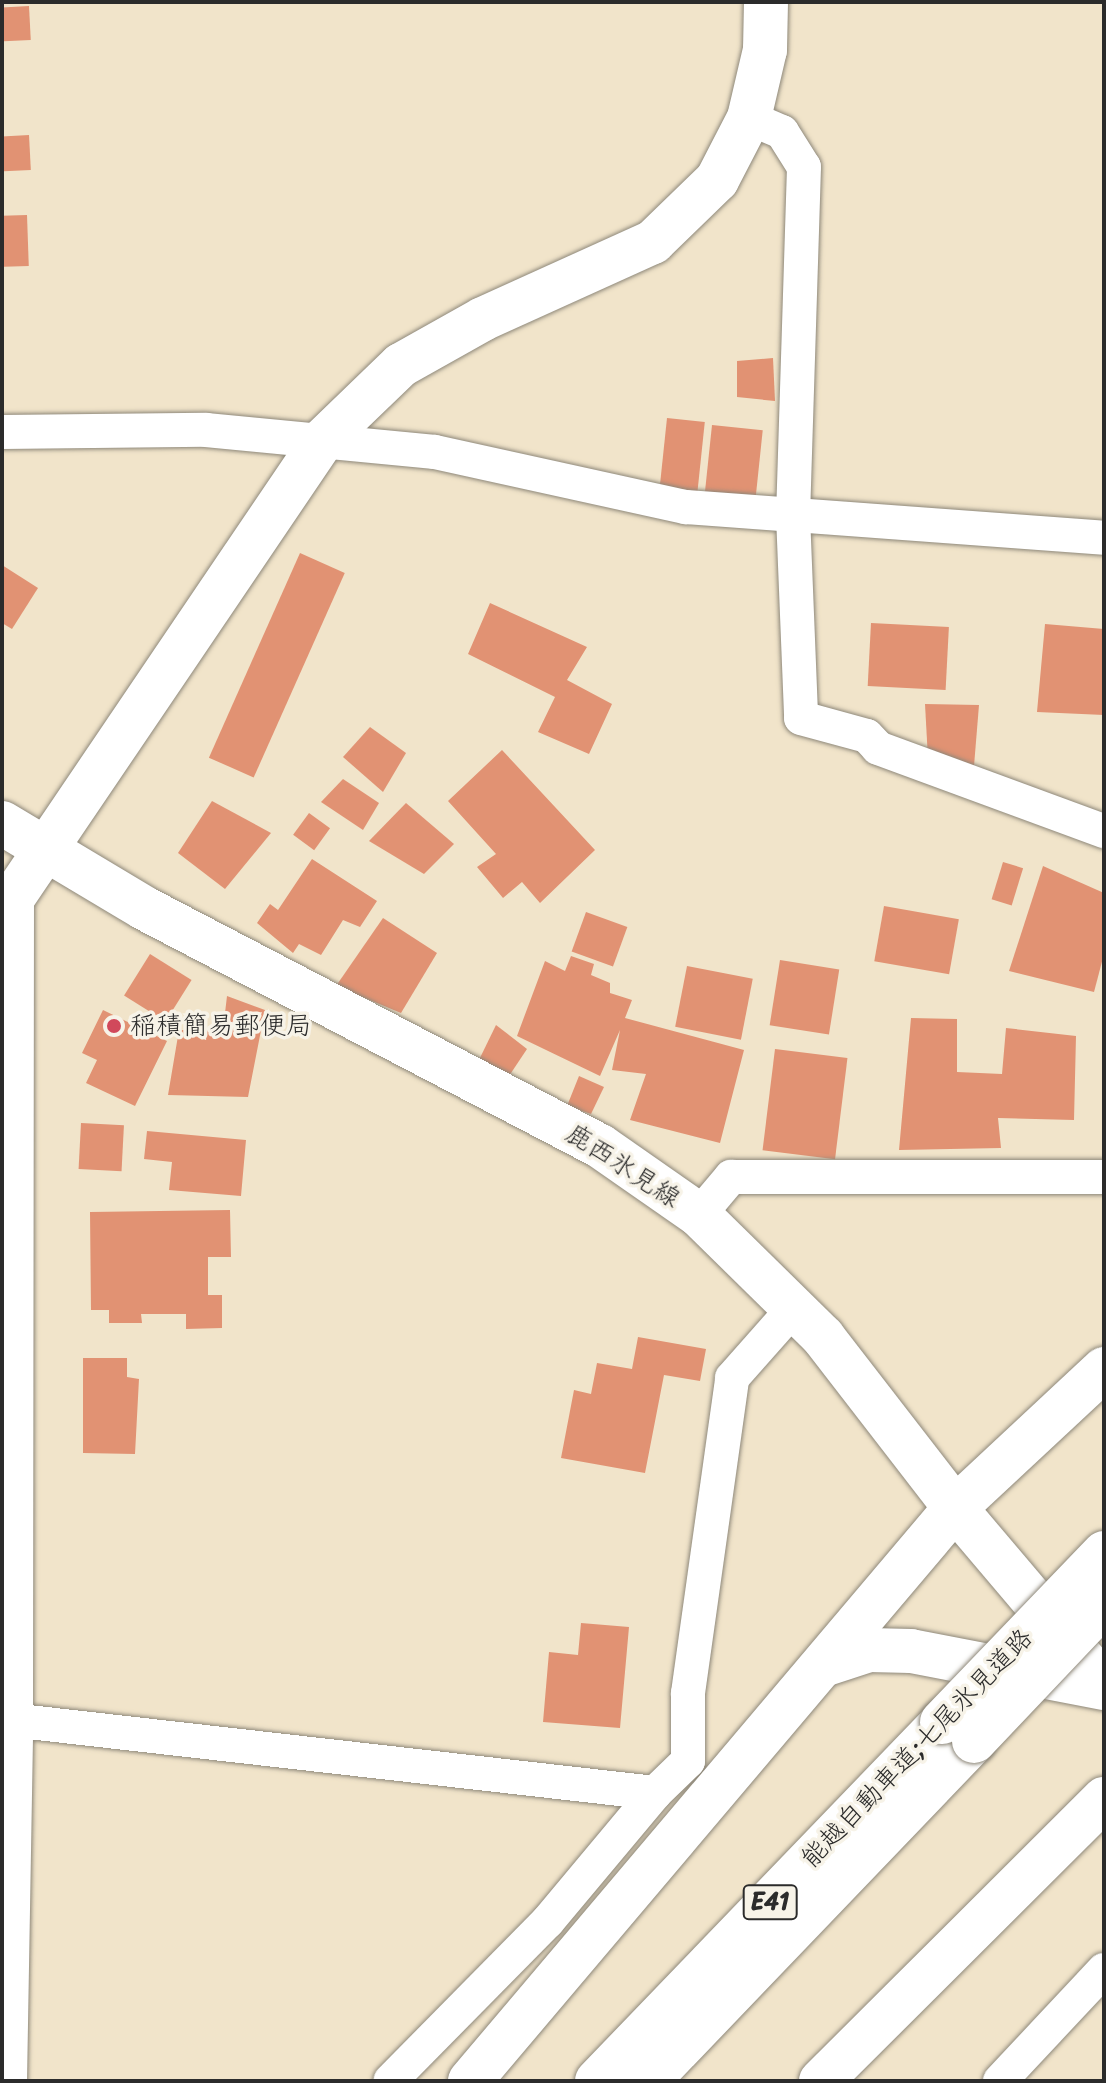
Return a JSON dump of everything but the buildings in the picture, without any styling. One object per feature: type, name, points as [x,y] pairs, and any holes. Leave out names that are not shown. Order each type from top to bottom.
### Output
[{"type":"main road","points":[[5,2081],[11,1720],[5,1640],[6,1127],[12,899],[49,849],[322,441],[401,365],[483,319],[653,242],[717,180],[749,118],[765,50],[766,2]]},
{"type":"main road","name":"鹿西氷見線","points":[[2,823],[144,908],[600,1146],[699,1215],[823,1337],[955,1508],[1104,1686]]},
{"type":"main road","points":[[470,2081],[955,1508],[1104,1369]]},
{"type":"main road","name":"能越自動車道;七尾氷見道路","points":[[648,2081],[958,1732],[1104,1553]]},
{"type":"main road","name":"能越自動車道;七尾氷見道路","points":[[597,2081],[958,1732],[1104,1604]]},
{"type":"main road","points":[[826,1664],[869,1650],[911,1651],[1104,1686]]},
{"type":"main road","points":[[821,2081],[1104,1799]]},
{"type":"street","points":[[749,118],[782,132],[804,167],[793,515],[801,718],[867,736],[878,748],[1104,831]]},
{"type":"street","points":[[2,432],[206,430],[322,441],[435,452],[686,507],[1104,538]]},
{"type":"street","points":[[699,1215],[731,1177],[1104,1177]]},
{"type":"street","points":[[390,2081],[547,1922],[655,1793],[688,1761],[688,1693],[732,1378],[794,1308]]},
{"type":"street","points":[[11,1720],[655,1793]]},
{"type":"street","points":[[1000,2081],[1104,1970]]},
{"type":"place","name":"稲積簡易郵便局","points":[[114,1026]]}]
